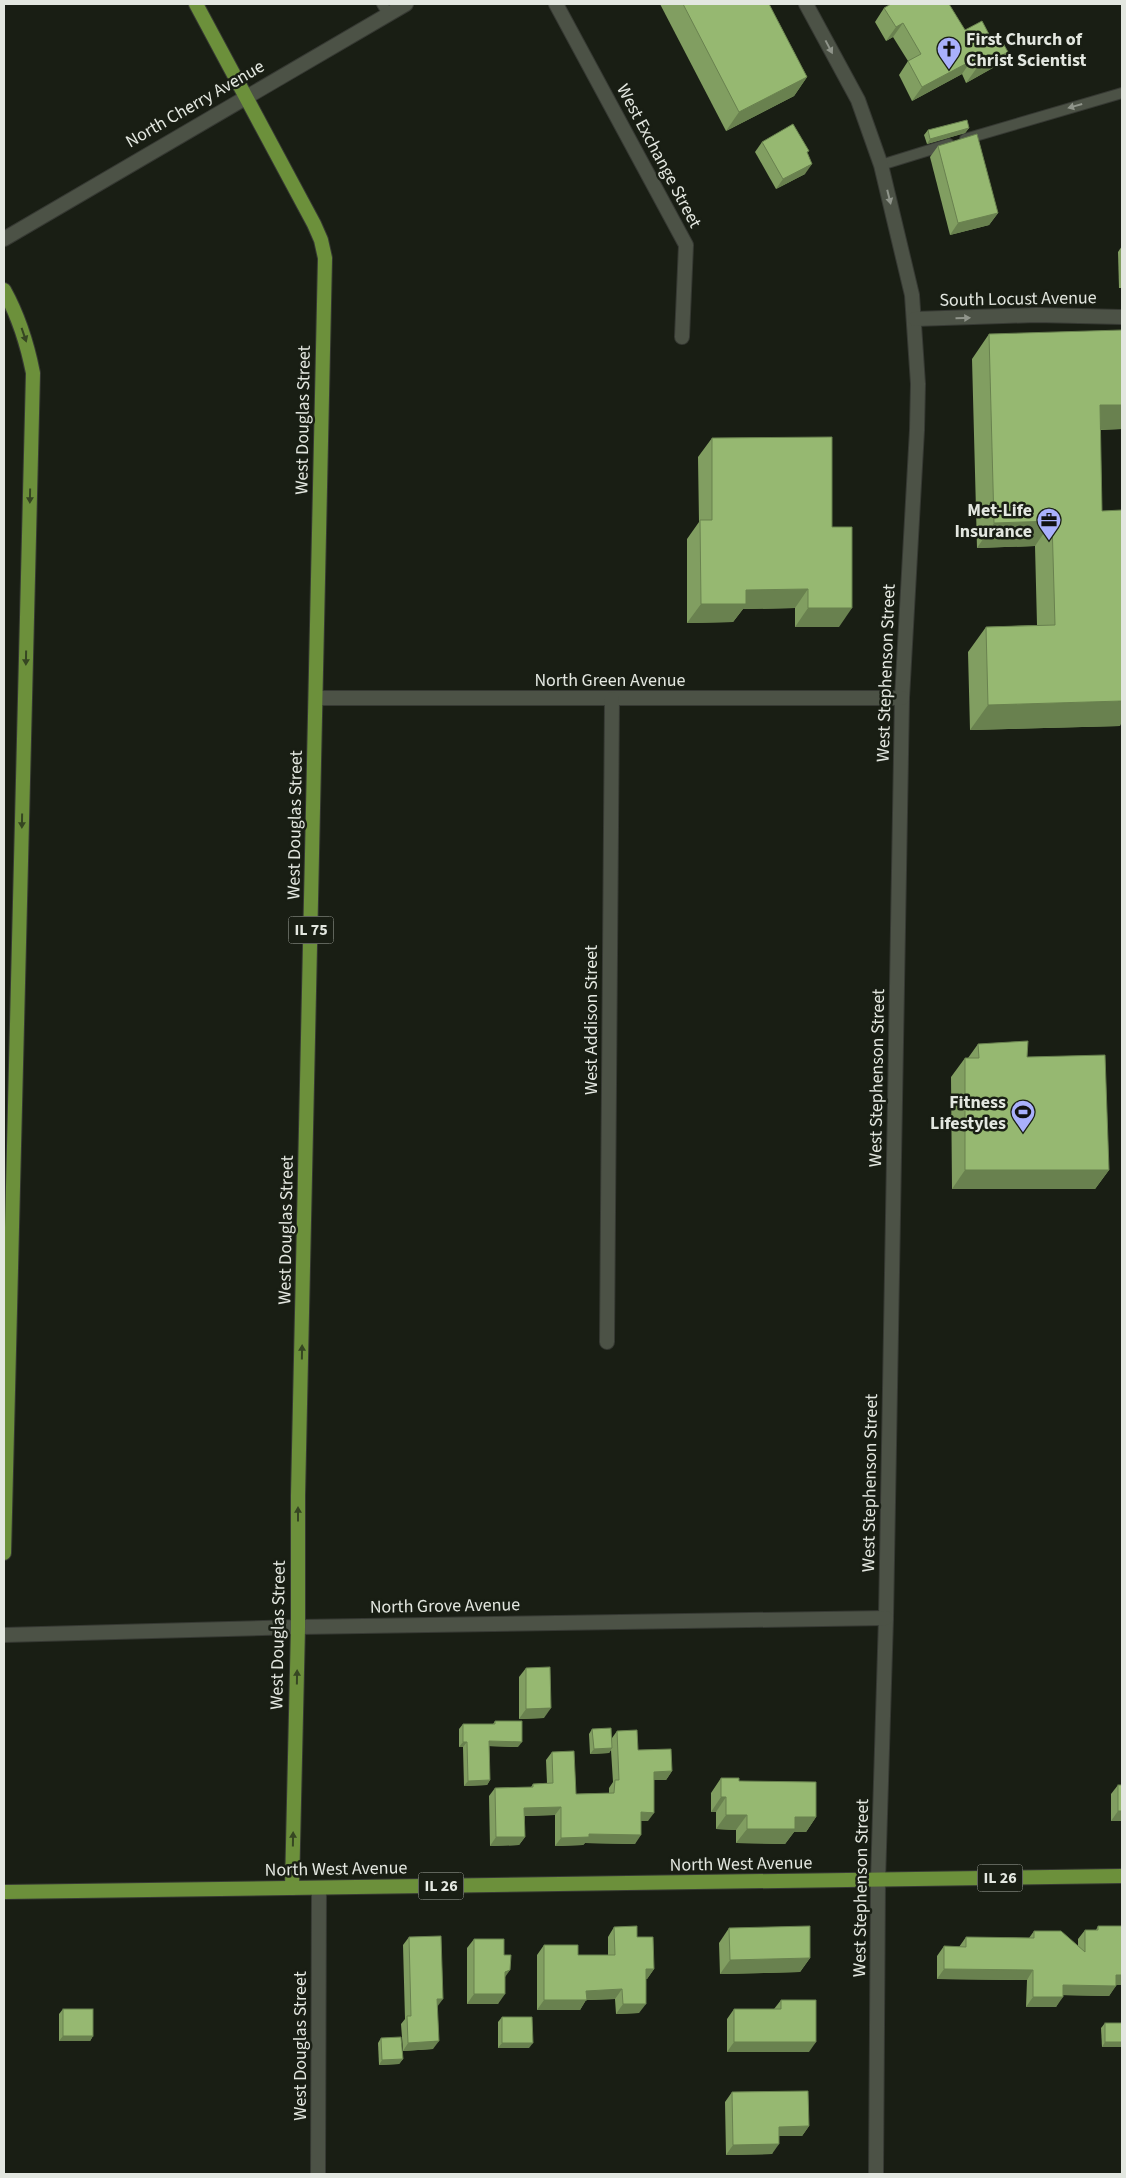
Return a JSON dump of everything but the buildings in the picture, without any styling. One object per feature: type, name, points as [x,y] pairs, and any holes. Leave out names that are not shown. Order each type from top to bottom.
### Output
[{"type":"main road","name":"West Douglas Street","points":[[196,4],[314,224],[321,240],[324,258],[317,698],[298,1496],[298,1627],[292,1888]]},
{"type":"main road","points":[[4,290],[26,339],[33,373],[4,1553]]},
{"type":"main road","name":"IL 26","points":[[878,1880],[1122,1876]]},
{"type":"main road","name":"North West Avenue","points":[[4,1892],[878,1880]]},
{"type":"street","name":"North Cherry Avenue","points":[[4,239],[246,96],[385,9],[406,4]]},
{"type":"street","name":"West Exchange Street","points":[[556,4],[686,245],[682,337]]},
{"type":"street","name":"West Stephenson Street","points":[[806,4],[858,100],[881,165],[912,295],[918,384],[902,698],[886,1618],[878,1880],[876,2174]]},
{"type":"street","name":"South Locust Avenue","points":[[915,319],[1036,315],[1122,317]]},
{"type":"street","name":"North Green Avenue","points":[[317,698],[902,698]]},
{"type":"street","name":"West Addison Street","points":[[607,1342],[612,699]]},
{"type":"street","name":"North Grove Avenue","points":[[4,1635],[298,1627],[886,1618]]},
{"type":"street","name":"West Douglas Street","points":[[318,2174],[319,1888]]},
{"type":"lane","points":[[881,165],[1122,92]]},
{"type":"place","name":"First Church of Christ Scientist","points":[[949,70]]},
{"type":"place","name":"Met-Life Insurance","points":[[1049,541]]},
{"type":"place","name":"Fitness Lifestyles","points":[[1023,1133]]}]
